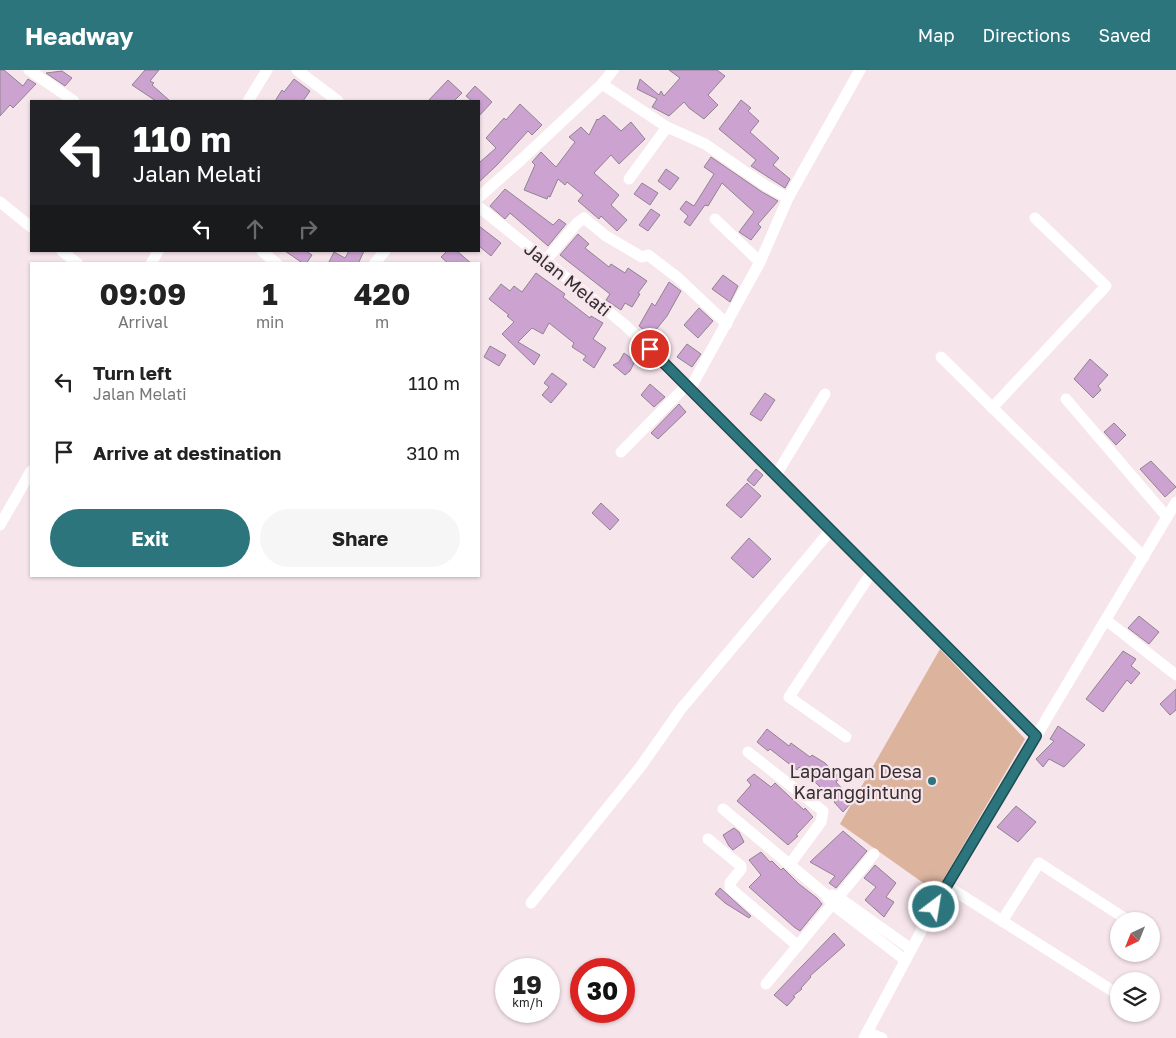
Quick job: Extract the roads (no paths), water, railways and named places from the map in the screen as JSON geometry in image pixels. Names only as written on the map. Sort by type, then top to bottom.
[{"type":"street","points":[[29,70],[73,100]]},
{"type":"street","points":[[249,100],[267,70]]},
{"type":"street","points":[[297,70],[337,100]]},
{"type":"street","points":[[480,196],[602,84],[613,70]]},
{"type":"street","points":[[622,452],[688,387],[727,324],[760,262],[788,198],[860,70]]},
{"type":"street","points":[[602,84],[667,127],[705,144],[766,186],[788,198]]},
{"type":"street","points":[[630,179],[667,127]]},
{"type":"street","points":[[0,202],[30,226]]},
{"type":"street","name":"Jalan Melati","points":[[480,208],[625,325],[1036,736]]},
{"type":"street","points":[[546,260],[584,218],[606,236],[636,254],[642,257],[648,255],[654,258],[727,324]]},
{"type":"street","points":[[992,408],[1106,286],[1035,218]]},
{"type":"street","points":[[714,219],[760,262]]},
{"type":"street","points":[[63,252],[76,262]]},
{"type":"street","points":[[263,252],[276,262]]},
{"type":"street","points":[[376,262],[384,252]]},
{"type":"street","points":[[941,357],[1144,557]]},
{"type":"street","points":[[776,475],[825,394]]},
{"type":"street","points":[[1066,399],[1167,517]]},
{"type":"street","points":[[0,525],[30,473]]},
{"type":"street","points":[[882,1038],[865,1035],[911,949],[1176,502]]},
{"type":"street","points":[[531,904],[642,766],[681,709],[830,530]]},
{"type":"street","points":[[846,738],[789,697],[872,572]]},
{"type":"street","points":[[1106,620],[1176,675]]},
{"type":"street","points":[[748,752],[823,811],[821,822],[790,864]]},
{"type":"street","points":[[722,809],[825,894],[911,949]]},
{"type":"street","points":[[708,839],[741,866],[730,883],[730,888],[798,946]]},
{"type":"street","points":[[766,984],[874,854]]},
{"type":"street","points":[[1002,921],[1039,863],[1115,912]]},
{"type":"street","points":[[947,886],[1110,989]]},
{"type":"street","points":[[835,901],[905,960]]},
{"type":"place","name":"Lapangan Desa Karanggintung","points":[[932,781]]}]
